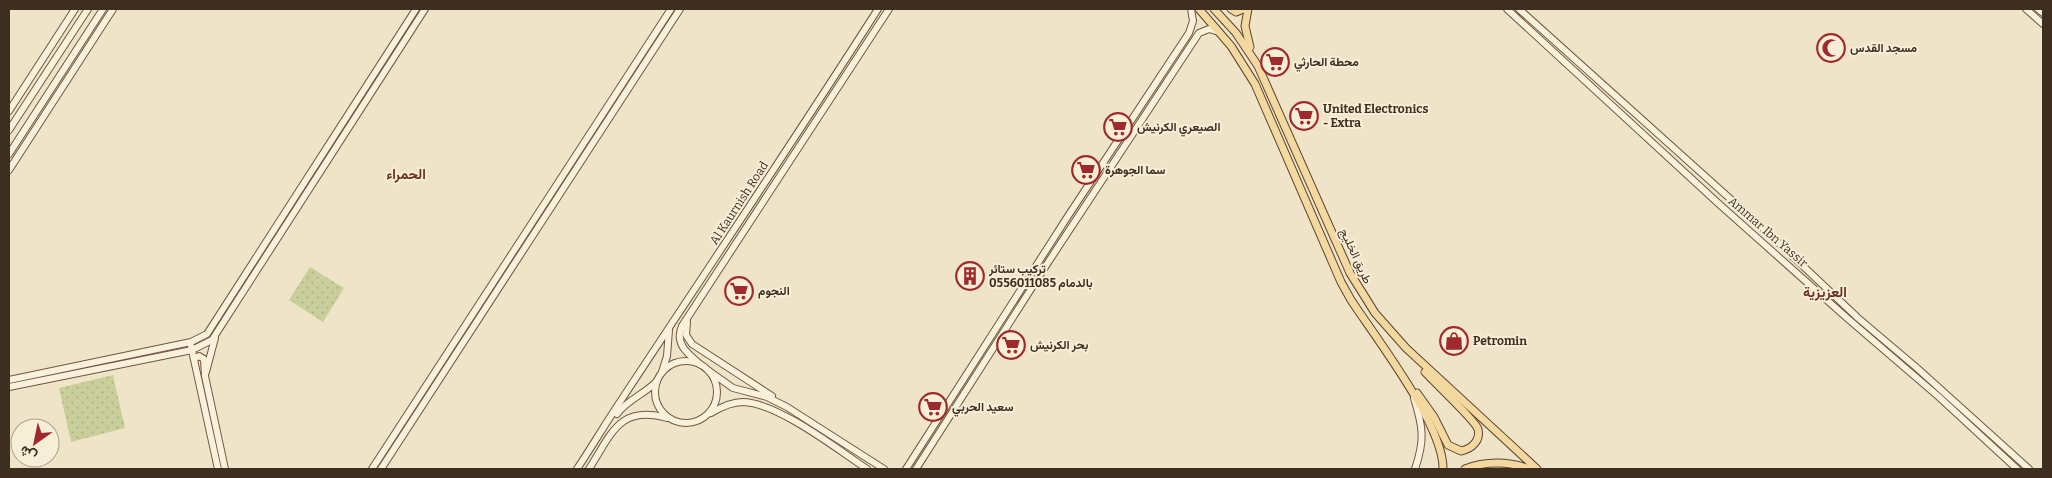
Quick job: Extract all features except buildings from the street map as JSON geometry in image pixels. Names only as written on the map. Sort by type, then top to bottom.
[{"type":"main road","name":"طريق الخليج","points":[[1199,9],[1222,33],[1240,58],[1255,84],[1341,282],[1412,392],[1437,439],[1443,456],[1443,469]]},
{"type":"main road","name":"طريق الخليج","points":[[1214,9],[1236,33],[1258,66],[1350,273],[1375,312],[1406,348],[1537,469]]},
{"type":"main road","points":[[1231,9],[1236,12],[1243,9]]},
{"type":"main road","points":[[1248,9],[1245,19],[1245,32],[1258,66]]},
{"type":"main road","points":[[1395,366],[1426,405],[1448,445],[1461,451],[1473,446],[1478,438],[1476,425],[1434,382],[1406,348]]},
{"type":"main road","points":[[1465,469],[1494,463],[1517,465],[1529,469]]},
{"type":"street","points":[[9,111],[75,9]]},
{"type":"street","points":[[9,130],[88,9]]},
{"type":"street","points":[[9,154],[103,9]]},
{"type":"street","points":[[9,380],[191,342],[207,334],[416,9]]},
{"type":"street","points":[[225,469],[205,376],[204,359],[214,338],[425,9]]},
{"type":"street","points":[[372,469],[671,9]]},
{"type":"street","points":[[381,469],[680,9]]},
{"type":"street","name":"Al Kaurnish Road","points":[[602,432],[671,324],[743,219],[878,9]]},
{"type":"street","name":"Al Kaurnish Road","points":[[701,365],[687,353],[680,342],[680,330],[889,9]]},
{"type":"street","points":[[1189,33],[1193,21],[1191,9]]},
{"type":"street","name":"Ammar Ibn Yassir","points":[[1507,9],[1719,204],[1846,318],[1940,397],[2017,469]]},
{"type":"street","name":"Ammar Ibn Yassir","points":[[1519,9],[1766,231],[1858,318],[1917,368],[2029,469]]},
{"type":"street","points":[[2026,9],[2043,24]]},
{"type":"street","points":[[2038,9],[2043,13]]},
{"type":"street","points":[[9,170],[112,10]]},
{"type":"street","points":[[54,62],[65,25]]},
{"type":"street","points":[[906,469],[1068,216],[1194,26],[1200,29],[1199,33]]},
{"type":"street","points":[[916,469],[1047,264],[1199,33],[1209,29],[1222,33]]},
{"type":"street","points":[[848,72],[844,69],[844,66],[861,36]]},
{"type":"street","points":[[597,136],[613,99]]},
{"type":"street","points":[[334,151],[348,114]]},
{"type":"street","points":[[9,126],[16,119]]},
{"type":"street","points":[[300,202],[320,156]]},
{"type":"street","points":[[478,319],[488,292]]},
{"type":"street","points":[[689,316],[685,332],[692,344],[884,469]]},
{"type":"street","points":[[671,324],[667,356],[655,389],[659,407],[672,419]]},
{"type":"street","points":[[9,387],[192,350],[214,338]]},
{"type":"street","points":[[205,376],[214,338]]},
{"type":"street","points":[[191,342],[218,469]]},
{"type":"street","points":[[194,359],[199,356],[204,359]]},
{"type":"street","points":[[578,469],[602,432],[625,404],[647,390],[674,364],[683,361],[701,365],[733,388],[767,397],[787,407]]},
{"type":"street","points":[[705,416],[712,409],[716,400],[717,390],[715,380],[709,371]]},
{"type":"street","points":[[1412,392],[1423,429],[1422,443],[1415,469]]},
{"type":"street","points":[[589,469],[617,427],[628,417],[648,413],[689,423],[725,406],[737,403],[750,403],[766,407],[784,415],[867,469]]},
{"type":"street","points":[[386,461],[402,424]]},
{"type":"green space","points":[[310,267],[344,288],[323,322],[289,300]]},
{"type":"green space","points":[[113,375],[125,428],[71,442],[59,388]]},
{"type":"place","name":"مسجد القدس","points":[[1831,48]]},
{"type":"place","name":"محطة الحارثي","points":[[1275,62]]},
{"type":"place","name":"United Electronics - Extra","points":[[1304,116]]},
{"type":"place","name":"الصيعري الكرنيش","points":[[1118,127]]},
{"type":"place","name":"سما الجوهرة","points":[[1086,170]]},
{"type":"place","name":"تركيب ستائر بالدمام 0556011085","points":[[970,276]]},
{"type":"place","name":"النجوم","points":[[739,291]]},
{"type":"place","name":"Petromin","points":[[1454,341]]},
{"type":"place","name":"بحر الكرنيش","points":[[1011,345]]},
{"type":"place","name":"سعيد الحربي","points":[[933,407]]},
{"type":"district","name":"الحمراء","points":[[406,174]]},
{"type":"district","name":"العزيزية","points":[[1825,292]]}]
